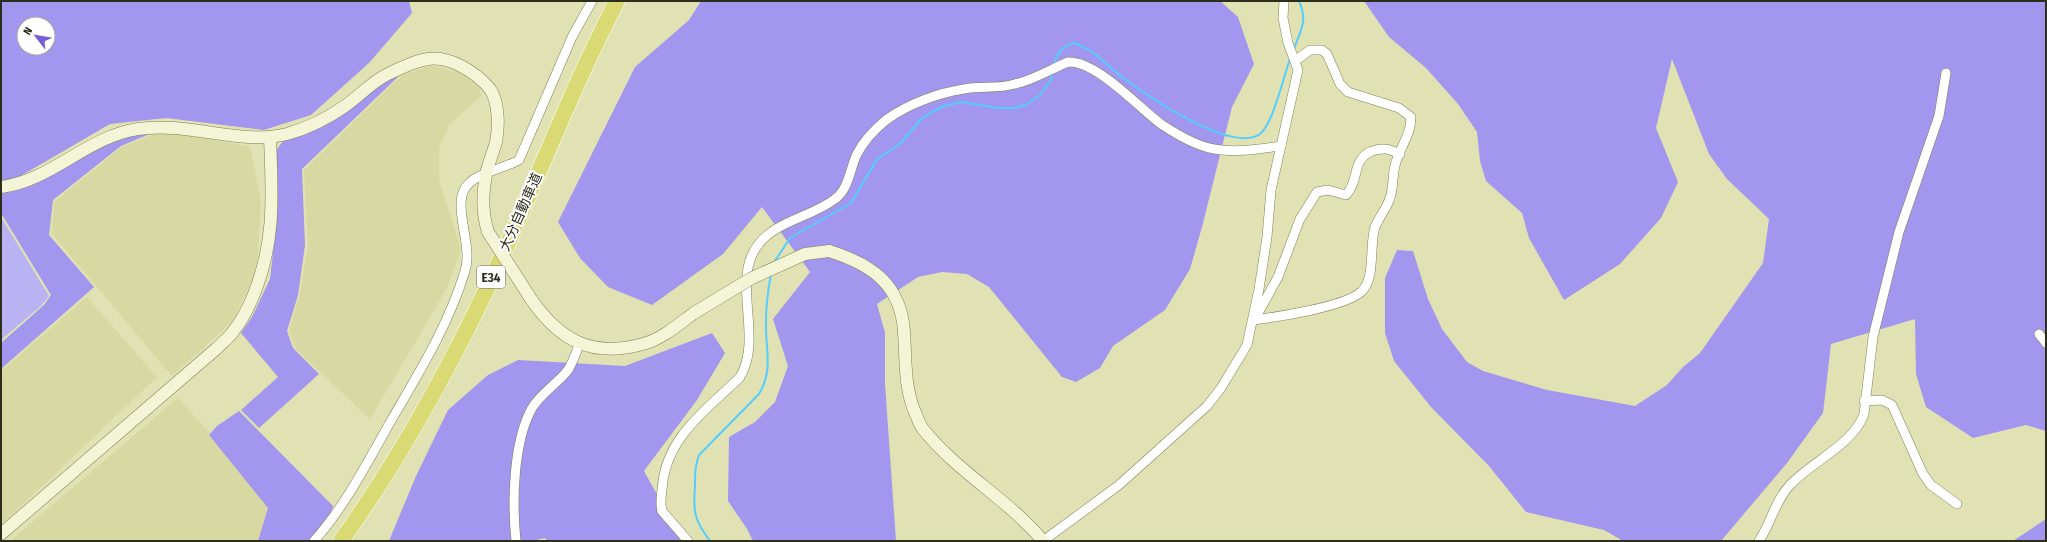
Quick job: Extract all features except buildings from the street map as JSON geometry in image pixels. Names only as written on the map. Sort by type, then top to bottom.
[{"type":"highway","name":"大分自動車道","points":[[341,541],[367,504],[409,436],[472,318],[507,244],[571,94],[617,1]]},
{"type":"highway","name":"大分自動車道","points":[[354,541],[376,510],[417,442],[481,324],[515,252],[581,98],[630,1]]},
{"type":"street","points":[[314,541],[334,516],[360,476],[434,346],[447,318],[467,264],[467,245],[462,212],[463,191],[472,181],[486,173],[519,160],[523,154],[572,37],[592,1]]},
{"type":"street","points":[[1,187],[28,181],[117,132],[140,128],[174,127],[243,136],[270,137],[302,130],[323,120],[345,106],[385,76],[400,69],[427,59],[444,60],[459,65],[476,75],[491,91],[497,106],[496,140],[486,173],[483,196],[483,216],[488,232],[542,316],[561,333],[579,345],[603,350],[643,344],[661,336],[694,312],[752,278],[805,254],[829,251],[854,259],[875,272],[885,282],[898,303],[904,331],[905,367],[908,395],[923,428],[958,464],[1017,514],[1043,541],[1119,485],[1207,406],[1221,388],[1246,345],[1253,320],[1267,237],[1271,190],[1298,70],[1288,43],[1283,18],[1284,1]]},
{"type":"street","points":[[1253,320],[1328,306],[1362,292],[1369,278],[1376,227],[1390,199],[1392,174],[1412,124],[1411,116],[1399,108],[1348,92],[1340,84],[1327,54],[1322,50],[1310,50],[1295,61]]},
{"type":"street","points":[[688,541],[662,511],[660,506],[662,478],[667,459],[687,428],[740,377],[746,367],[749,354],[748,272],[753,253],[768,234],[795,218],[822,208],[837,198],[844,189],[856,155],[868,135],[887,119],[925,99],[964,89],[1017,84],[1068,62],[1074,62],[1108,80],[1161,124],[1190,140],[1212,149],[1230,151],[1256,150],[1281,146]]},
{"type":"street","points":[[1759,541],[1780,499],[1790,485],[1854,432],[1861,422],[1864,414],[1864,401],[1874,337],[1899,232],[1939,116],[1946,73]]},
{"type":"street","points":[[1,534],[216,349],[236,329],[249,306],[258,284],[270,242],[272,221],[270,137]]},
{"type":"street","points":[[1253,320],[1278,278],[1300,219],[1317,192],[1328,190],[1346,195],[1351,189],[1356,169],[1362,157],[1381,148],[1388,148],[1400,154]]},
{"type":"street","points":[[2039,334],[2046,343]]},
{"type":"street","points":[[516,541],[513,512],[520,443],[524,428],[532,408],[567,370],[579,345]]},
{"type":"street","points":[[1864,401],[1882,400],[1892,405],[1923,474],[1931,485],[1957,504]]},
{"type":"shaded area","points":[[1,1],[409,1],[412,13],[369,63],[311,115],[264,130],[166,118],[110,124],[12,181],[1,182]]},
{"type":"shaded area","points":[[701,1],[1220,1],[1238,17],[1254,64],[1232,107],[1190,269],[1165,310],[1113,346],[1100,368],[1076,382],[1062,377],[989,287],[967,274],[942,272],[918,277],[877,304],[885,333],[885,384],[896,541],[753,541],[747,529],[728,501],[729,437],[755,422],[775,402],[788,366],[773,319],[810,272],[762,207],[723,254],[652,305],[608,287],[580,258],[558,222],[635,67],[689,20]]},
{"type":"shaded area","points":[[1364,1],[2046,1],[2046,431],[2026,425],[1973,438],[1926,407],[1916,374],[1915,319],[1831,344],[1823,413],[1787,463],[1721,541],[1623,541],[1604,530],[1526,512],[1489,466],[1431,407],[1394,361],[1385,333],[1385,278],[1397,250],[1413,251],[1428,299],[1442,329],[1467,362],[1483,371],[1547,390],[1635,406],[1667,385],[1683,367],[1700,353],[1763,263],[1769,219],[1727,179],[1709,154],[1672,59],[1656,128],[1678,182],[1661,218],[1620,264],[1564,300],[1529,238],[1522,213],[1486,181],[1480,161],[1477,132],[1458,104],[1426,68],[1389,37]]},
{"type":"shaded area","points":[[431,66],[457,72],[478,82],[481,96],[449,125],[439,148],[439,179],[461,250],[446,290],[370,419],[296,349],[289,331],[300,293],[308,245],[304,170],[402,75]]},
{"type":"shaded area","points":[[398,73],[401,74],[302,169],[305,245],[298,295],[287,331],[293,348],[319,374],[259,428],[241,410],[278,377],[241,333],[252,317],[270,279],[276,227],[277,149],[284,140],[349,108]]},
{"type":"shaded area","points":[[159,130],[121,146],[53,200],[49,235],[94,287],[1,369],[1,343],[44,305],[51,295],[1,213],[1,189],[98,144]]},
{"type":"shaded area","points":[[159,132],[199,137],[250,147],[261,202],[257,270],[232,322],[172,376],[52,234],[54,202],[122,147]]},
{"type":"shaded area","points":[[1,217],[49,296],[41,306],[1,340]]},
{"type":"shaded area","points":[[87,297],[157,377],[1,525],[1,371]]},
{"type":"shaded area","points":[[712,333],[725,353],[697,400],[644,471],[683,541],[547,541],[545,538],[532,541],[389,541],[416,476],[448,410],[488,375],[518,360],[625,366]]},
{"type":"shaded area","points":[[178,398],[281,512],[273,541],[10,541]]},
{"type":"shaded area","points":[[239,411],[333,506],[331,513],[309,541],[258,541],[268,508],[209,435],[217,426]]},
{"type":"shaded area","points":[[2046,519],[2046,541],[2013,541]]},
{"type":"waterway","points":[[1294,49],[1303,20],[1302,8],[1299,1]]},
{"type":"waterway","points":[[1054,64],[1061,50],[1075,43],[1094,53],[1141,91],[1184,117],[1206,128],[1228,136],[1246,138],[1260,134],[1265,129],[1278,99],[1290,59]]},
{"type":"waterway","points":[[773,264],[790,238],[851,203],[877,159],[901,143],[921,119],[944,106],[962,102],[998,108],[1015,108],[1026,105],[1040,95],[1051,80],[1052,73]]},
{"type":"waterway","points":[[710,541],[701,527],[696,515],[694,502],[697,463],[699,455],[759,394],[764,385],[768,367],[766,315],[771,274]]}]
